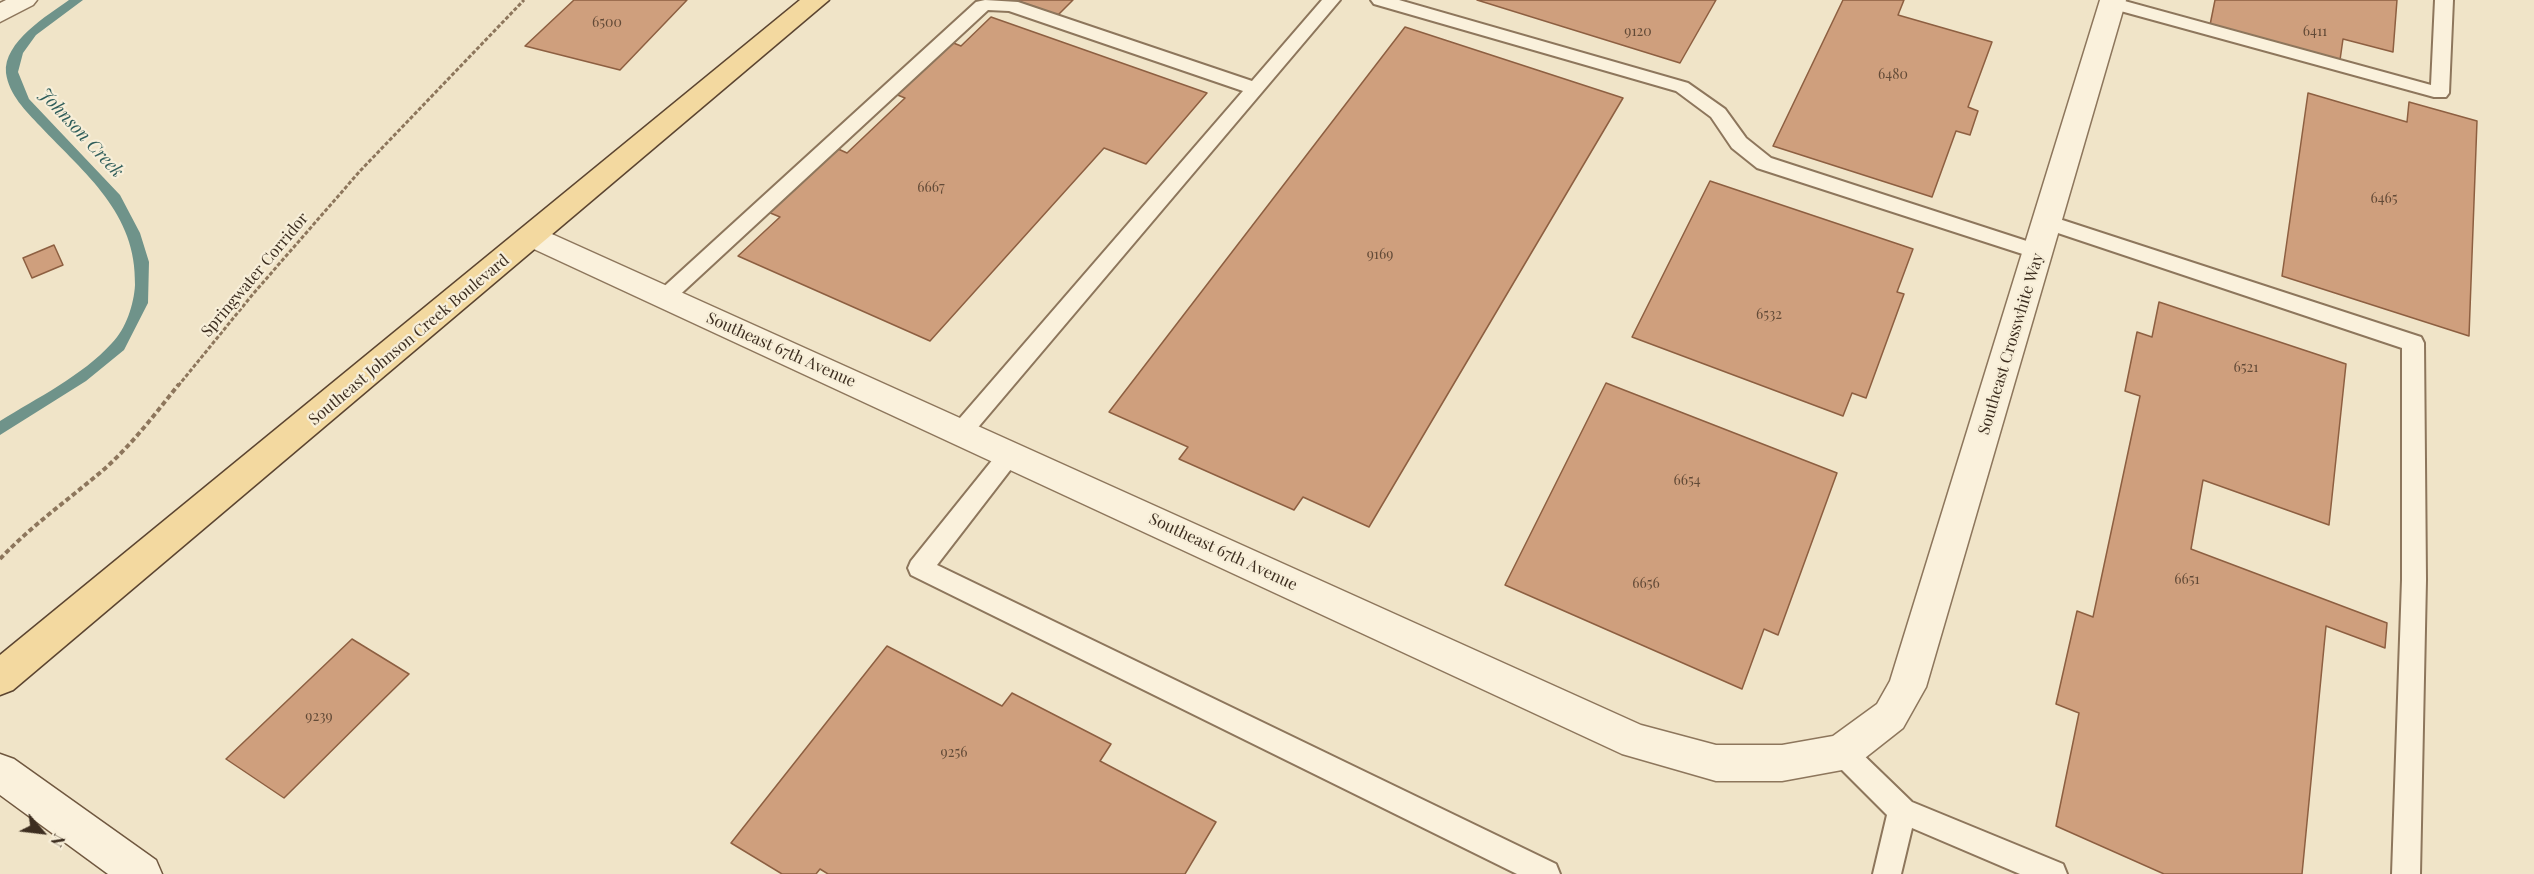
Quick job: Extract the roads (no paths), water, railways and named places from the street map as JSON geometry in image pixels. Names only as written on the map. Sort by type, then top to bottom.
[{"type":"main road","name":"Southeast Johnson Creek Boulevard","points":[[0,678],[534,237],[816,0]]},
{"type":"street","points":[[0,14],[24,0]]},
{"type":"street","name":"Southeast Crosswhite Way","points":[[1907,687],[2112,2]]},
{"type":"street","name":"Southeast 67th Avenue","points":[[534,237],[1636,741],[1716,763],[1782,763],[1842,752],[1890,716],[1907,687]]},
{"type":"street","points":[[0,772],[142,874]]},
{"type":"lane","points":[[961,432],[1331,0]]},
{"type":"lane","points":[[1380,0],[1682,87],[1718,113],[1739,143],[1764,163],[2038,252]]},
{"type":"lane","points":[[2112,2],[2440,93],[2444,0]]},
{"type":"lane","points":[[665,297],[982,6],[995,3],[1012,6],[1254,88]]},
{"type":"lane","points":[[2047,222],[2414,343],[2414,580],[2406,874]]},
{"type":"lane","points":[[1010,454],[920,568],[1546,874]]},
{"type":"lane","points":[[1842,752],[1902,811],[2053,874]]},
{"type":"lane","points":[[1887,874],[1902,811]]},
{"type":"waterway","name":"Johnson Creek","points":[[0,429],[81,377],[119,346],[141,303],[142,262],[133,233],[113,195],[23,101],[12,72],[17,53],[32,32],[77,0]]}]
